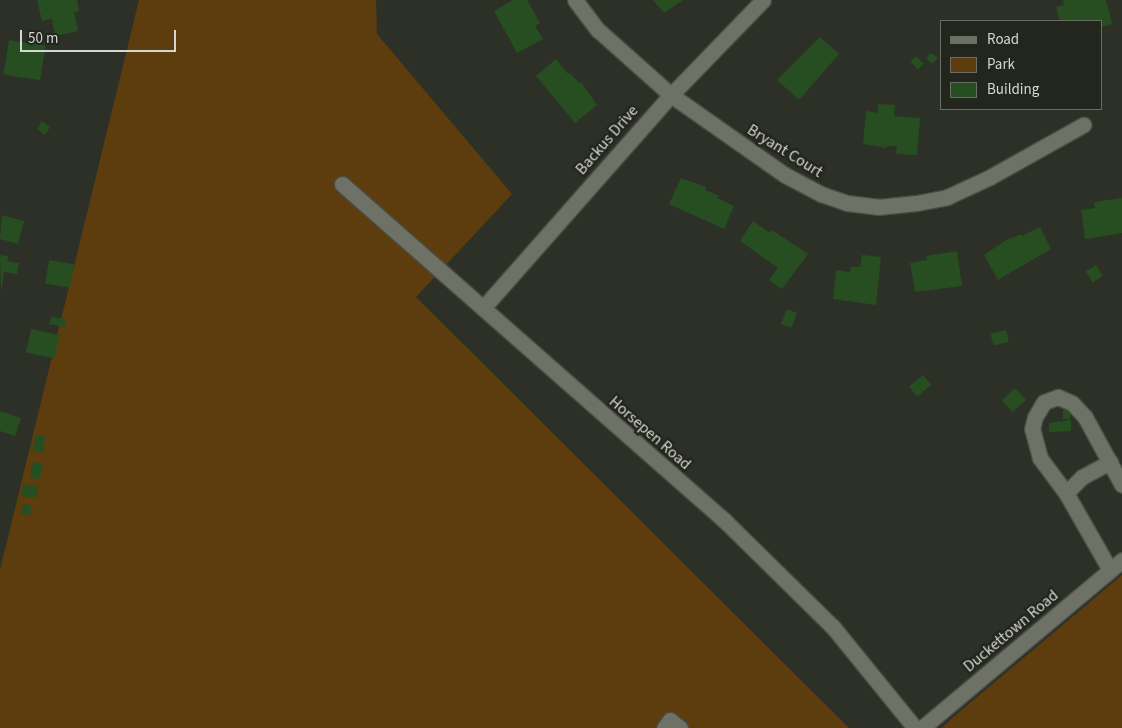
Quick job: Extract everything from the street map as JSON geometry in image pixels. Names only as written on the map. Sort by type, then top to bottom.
[{"type":"street","name":"Bryant Court","points":[[575,0],[598,30],[671,95],[784,175],[821,194],[847,203],[878,207],[917,204],[947,198],[990,177],[1083,125]]},
{"type":"street","name":"Backus Drive","points":[[483,308],[671,95],[763,0]]},
{"type":"street","name":"Horsepen Road","points":[[342,184],[725,521],[834,627],[915,728]]},
{"type":"street","points":[[1116,565],[1040,458],[1032,429],[1035,417],[1044,402],[1058,397],[1072,403],[1085,417],[1122,485]]},
{"type":"street","points":[[1066,493],[1082,477],[1110,462]]},
{"type":"street","name":"Duckettown Road","points":[[922,728],[1116,565]]},
{"type":"street","points":[[664,728],[670,720],[680,728]]},
{"type":"green space","points":[[139,0],[376,0],[377,34],[512,194],[416,297],[849,728],[0,728],[0,570]]},
{"type":"green space","points":[[1122,575],[1122,728],[942,728],[951,719]]},
{"type":"building","points":[[37,0],[77,0],[79,11],[74,12],[78,31],[55,36],[52,19],[42,21]]},
{"type":"building","points":[[513,0],[527,0],[540,23],[535,26],[543,39],[517,53],[494,11]]},
{"type":"building","points":[[653,0],[683,0],[664,13]]},
{"type":"building","points":[[1063,0],[1106,0],[1112,24],[1102,27],[1102,20],[1060,20],[1056,7],[1064,5]]},
{"type":"building","points":[[820,37],[839,54],[799,100],[777,80]]},
{"type":"building","points":[[9,40],[46,46],[40,80],[4,75]]},
{"type":"building","points":[[931,53],[938,58],[932,64],[926,58]]},
{"type":"building","points":[[916,56],[924,64],[918,69],[910,62]]},
{"type":"building","points":[[556,59],[568,74],[570,73],[579,83],[581,82],[597,105],[575,123],[536,76]]},
{"type":"building","points":[[878,104],[895,105],[894,116],[920,118],[917,155],[896,154],[897,146],[886,146],[886,148],[863,144],[866,111],[878,113]]},
{"type":"building","points":[[42,121],[50,127],[45,135],[37,129]]},
{"type":"building","points":[[681,178],[706,187],[705,190],[719,196],[717,198],[734,206],[724,229],[669,204]]},
{"type":"building","points":[[1122,198],[1122,233],[1085,239],[1081,210],[1095,208],[1094,202]]},
{"type":"building","points":[[2,215],[24,221],[18,244],[0,239]]},
{"type":"building","points":[[753,221],[770,233],[772,230],[808,254],[782,289],[769,280],[778,268],[740,241]]},
{"type":"building","points":[[1040,227],[1051,249],[998,280],[984,255],[1006,240],[1021,234],[1022,236]]},
{"type":"building","points":[[957,251],[962,286],[915,292],[910,263],[927,260],[926,256]]},
{"type":"building","points":[[0,255],[8,256],[7,261],[19,263],[17,274],[4,272],[1,293]]},
{"type":"building","points":[[862,255],[881,257],[876,305],[833,299],[836,270],[850,272],[851,267],[860,267]]},
{"type":"building","points":[[49,260],[74,264],[70,288],[45,284]]},
{"type":"building","points":[[1096,265],[1103,276],[1093,282],[1086,271]]},
{"type":"building","points":[[787,309],[797,313],[791,328],[781,324]]},
{"type":"building","points":[[51,317],[66,319],[65,327],[49,324]]},
{"type":"building","points":[[31,329],[59,335],[54,359],[26,352]]},
{"type":"building","points":[[1006,330],[1009,342],[993,346],[990,334]]},
{"type":"building","points":[[923,375],[931,385],[917,396],[909,386]]},
{"type":"building","points":[[1015,388],[1026,400],[1013,412],[1002,400]]},
{"type":"building","points":[[1063,410],[1070,410],[1070,419],[1063,419]]},
{"type":"building","points":[[0,411],[21,418],[15,436],[0,431]]},
{"type":"building","points":[[1071,420],[1071,431],[1049,432],[1049,423]]},
{"type":"building","points":[[35,435],[45,436],[43,452],[33,451]]},
{"type":"building","points":[[33,462],[43,464],[40,480],[30,478]]},
{"type":"building","points":[[23,484],[38,486],[36,498],[21,496]]},
{"type":"building","points":[[23,504],[32,506],[30,516],[21,514]]}]
